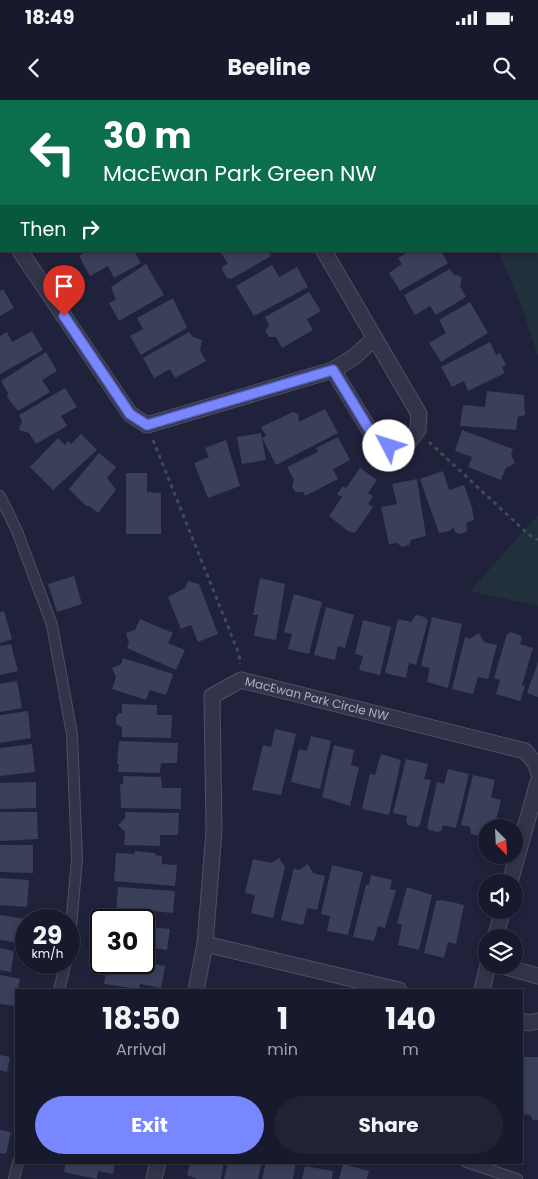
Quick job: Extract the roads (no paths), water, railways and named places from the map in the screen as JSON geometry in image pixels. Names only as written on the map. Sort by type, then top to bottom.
[{"type":"street","points":[[21,252],[130,414],[147,425],[333,370],[354,357],[375,338]]},
{"type":"street","points":[[325,252],[419,414],[418,430],[407,444],[389,446],[375,439],[333,370]]},
{"type":"street","name":"MacEwan Park Circle NW","points":[[196,989],[205,944],[214,831],[212,696],[241,680],[525,751],[536,764],[538,772]]},
{"type":"street","points":[[512,874],[538,782]]},
{"type":"street","points":[[205,944],[395,989]]},
{"type":"street","points":[[523,972],[538,976]]},
{"type":"street","points":[[482,989],[486,974]]},
{"type":"street","points":[[523,1022],[529,1023],[538,1020]]},
{"type":"street","points":[[154,1179],[158,1164]]},
{"type":"lane","points":[[0,496],[17,531],[52,625],[72,734],[77,859],[73,909]]},
{"type":"lane","points":[[59,989],[63,974]]},
{"type":"lane","points":[[14,1179],[18,1164]]},
{"type":"lane","points":[[472,1164],[518,1179]]}]
